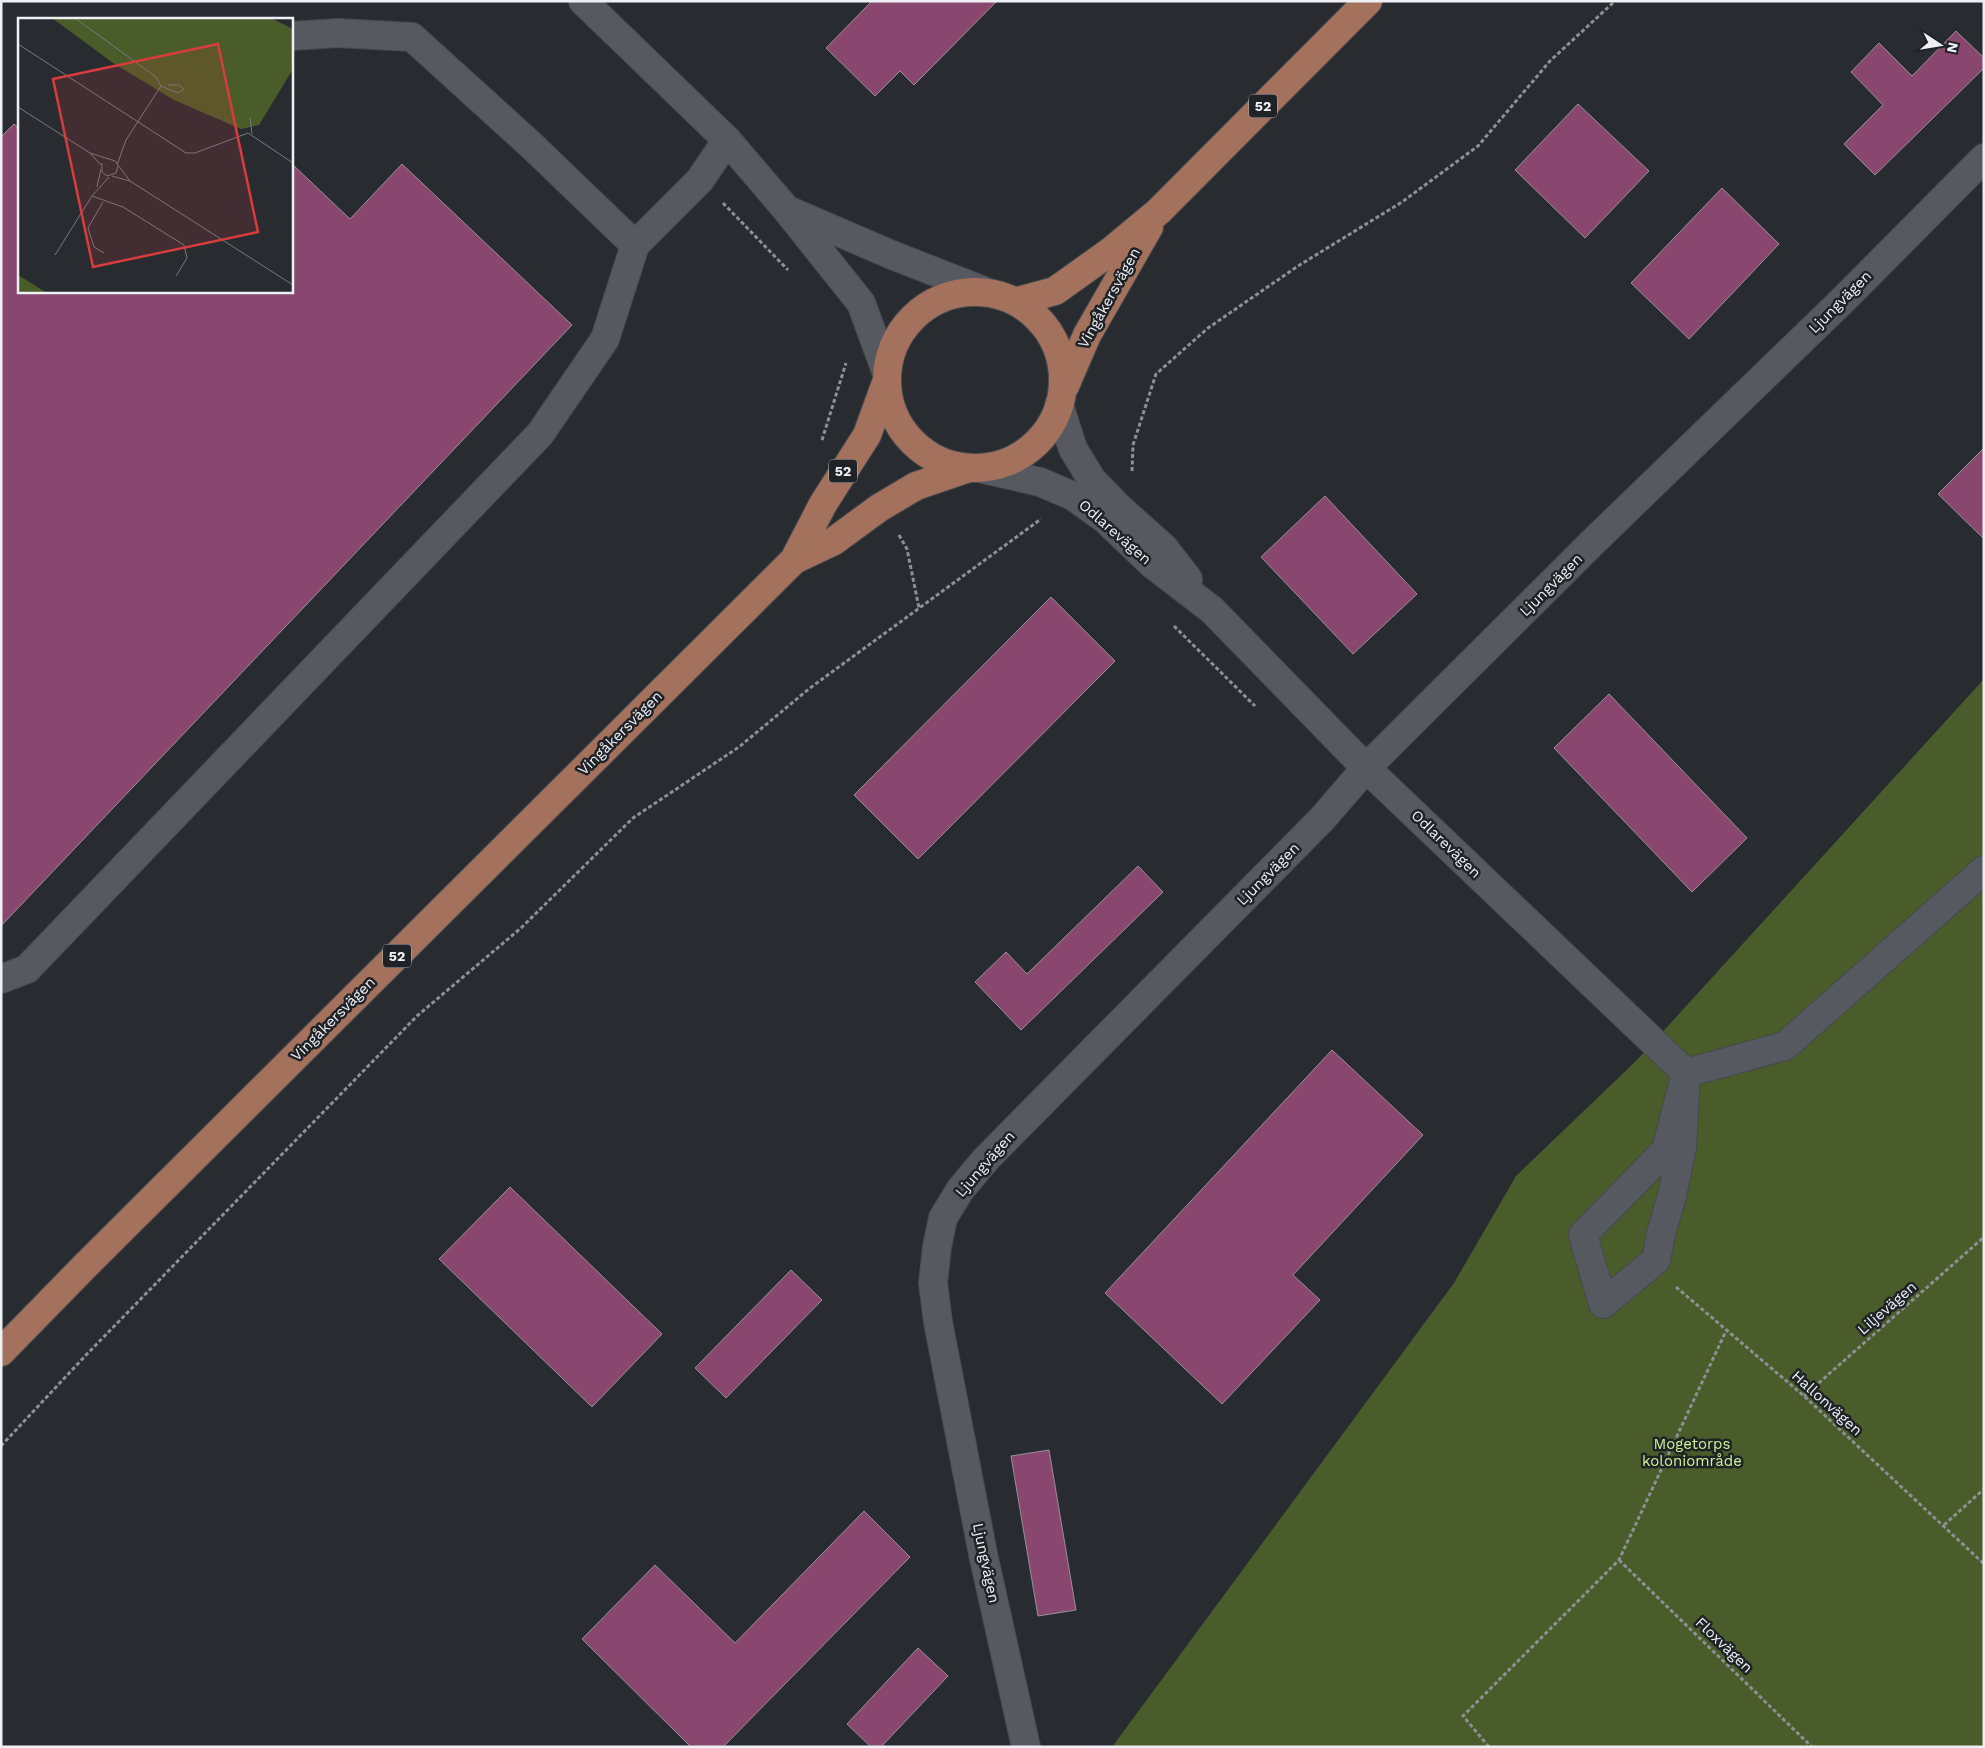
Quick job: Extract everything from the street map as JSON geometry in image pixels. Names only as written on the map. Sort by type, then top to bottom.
[{"type":"main road","name":"Vingåkersvägen","points":[[1018,301],[1055,291],[1111,250],[1159,211],[1368,1]]},
{"type":"main road","name":"Vingåkersvägen","points":[[1061,397],[1087,335],[1159,211]]},
{"type":"main road","name":"52","points":[[984,291],[1018,301],[1045,324],[1061,354],[1061,397],[1054,423],[1031,449],[1001,466],[972,468],[932,459],[905,436],[889,406],[887,376],[896,337],[918,310],[949,294],[984,291]]},
{"type":"main road","name":"Vingåkersvägen","points":[[1,1352],[114,1237],[794,560],[823,504],[867,435],[887,376]]},
{"type":"main road","name":"Vingåkersvägen","points":[[794,560],[834,541],[879,508],[916,486],[972,468]]},
{"type":"street","points":[[583,1],[727,140],[786,209],[861,303],[887,376]]},
{"type":"street","points":[[292,36],[338,33],[412,37],[531,145],[635,245]]},
{"type":"street","points":[[1,979],[27,969],[540,434],[605,340],[635,245],[700,180],[727,140]]},
{"type":"street","name":"Ljungvägen","points":[[1026,1747],[983,1554],[938,1322],[933,1283],[937,1247],[943,1218],[960,1190],[986,1159],[1322,819],[1366,768],[1594,541],[1844,299],[1984,158]]},
{"type":"street","points":[[786,209],[892,255],[984,291]]},
{"type":"street","name":"Odlarevägen","points":[[1061,397],[1073,449],[1092,480],[1117,506],[1164,548],[1212,610],[1366,768],[1686,1073]]},
{"type":"street","name":"Odlarevägen","points":[[972,468],[1040,482],[1073,496],[1105,519],[1151,563],[1212,610]]},
{"type":"street","points":[[1686,1073],[1785,1046],[1984,870]]},
{"type":"street","points":[[1686,1073],[1682,1147],[1656,1260],[1603,1304],[1583,1235],[1666,1150],[1686,1073]]},
{"type":"path","points":[[1117,506],[1130,491],[1134,445],[1156,374],[1208,328],[1298,266],[1402,202],[1478,146],[1550,61],[1616,1]]},
{"type":"path","points":[[700,180],[794,275]]},
{"type":"path","points":[[820,446],[841,381],[846,354]]},
{"type":"path","points":[[1,1446],[87,1354],[417,1016],[521,928],[633,818],[739,747],[810,688],[1045,516]]},
{"type":"path","points":[[897,532],[907,549],[919,608]]},
{"type":"path","points":[[1167,619],[1257,708]]},
{"type":"path","name":"Liljevägen","points":[[1804,1396],[1984,1237]]},
{"type":"path","name":"Hallonvägen","points":[[1656,1260],[1680,1291],[1804,1396],[1984,1564]]},
{"type":"path","points":[[1490,1747],[1463,1716],[1619,1560],[1726,1330]]},
{"type":"path","points":[[1944,1525],[1984,1489]]},
{"type":"path","name":"Floxvägen","points":[[1619,1560],[1812,1747]]},
{"type":"green space","name":"Mogetorps koloniområde","points":[[1984,679],[1984,1747],[1112,1747],[1454,1283],[1516,1176],[1637,1060]]},
{"type":"building","points":[[872,1],[997,1],[914,85],[900,71],[875,96],[826,48]]},
{"type":"building","points":[[1956,31],[1984,58],[1984,68],[1875,175],[1844,144],[1883,105],[1851,72],[1879,43],[1912,76]]},
{"type":"building","points":[[1578,104],[1649,171],[1585,238],[1515,170]]},
{"type":"building","points":[[14,124],[18,127],[18,292],[292,292],[292,164],[350,219],[402,164],[572,325],[1,926],[1,137]]},
{"type":"building","points":[[1722,188],[1779,244],[1689,339],[1631,283]]},
{"type":"building","points":[[1984,448],[1984,539],[1938,494]]},
{"type":"building","points":[[1325,496],[1417,594],[1353,654],[1261,557]]},
{"type":"building","points":[[1051,597],[1115,661],[918,859],[854,795]]},
{"type":"building","points":[[1609,694],[1747,838],[1692,892],[1554,748]]},
{"type":"building","points":[[1138,866],[1163,892],[1021,1030],[975,982],[1006,952],[1027,974]]},
{"type":"building","points":[[1332,1050],[1423,1135],[1293,1275],[1320,1300],[1222,1404],[1105,1293]]},
{"type":"building","points":[[510,1187],[662,1334],[592,1407],[439,1259]]},
{"type":"building","points":[[791,1270],[822,1300],[726,1398],[695,1368]]},
{"type":"building","points":[[1049,1450],[1076,1610],[1038,1616],[1011,1456]]},
{"type":"building","points":[[864,1511],[910,1557],[723,1747],[691,1747],[582,1639],[655,1565],[735,1643]]},
{"type":"building","points":[[918,1648],[948,1676],[881,1747],[871,1747],[847,1724]]}]
